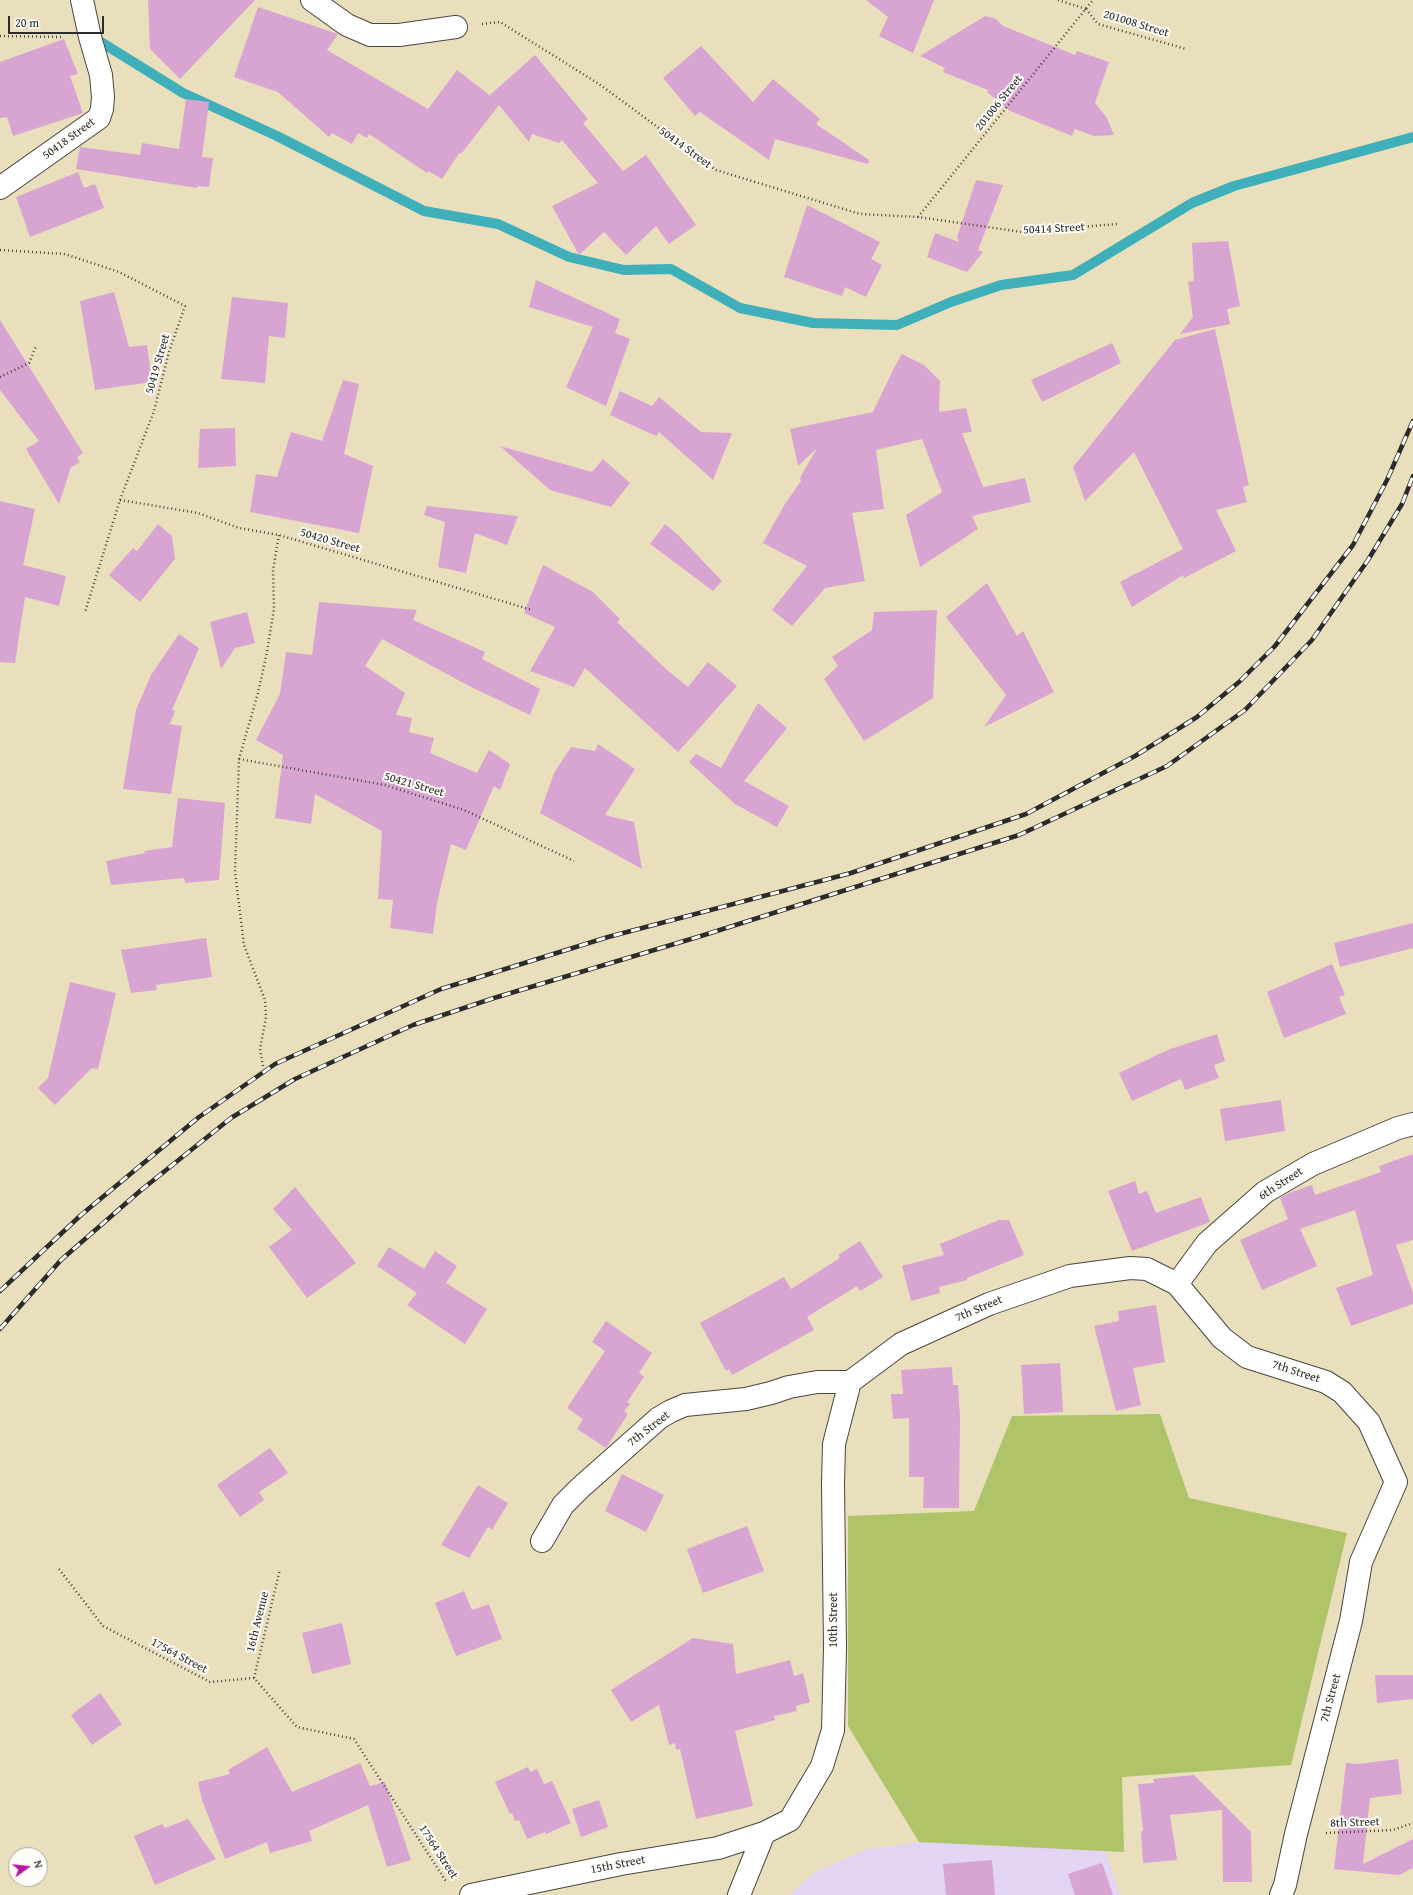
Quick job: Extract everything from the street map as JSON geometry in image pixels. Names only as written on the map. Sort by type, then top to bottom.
[{"type":"street","name":"50418 Street","points":[[0,188],[99,118],[102,109],[103,97],[101,75],[90,37],[82,0]]},
{"type":"street","points":[[312,0],[347,25],[370,35],[400,35],[456,27]]},
{"type":"street","name":"6th Street","points":[[1177,1284],[1207,1243],[1265,1192],[1313,1164],[1398,1128],[1413,1124]]},
{"type":"street","name":"7th Street","points":[[542,1541],[563,1506],[580,1488],[659,1418],[671,1411],[685,1405],[746,1399],[771,1393],[789,1386],[810,1383],[850,1382],[901,1344],[989,1304],[1070,1276],[1130,1268],[1147,1269],[1177,1284],[1222,1338],[1247,1357],[1326,1382],[1342,1392],[1368,1422],[1404,1480],[1361,1562],[1351,1621],[1296,1834],[1285,1885],[1281,1895]]},
{"type":"street","name":"10th Street","points":[[764,1833],[790,1820],[822,1766],[833,1730],[834,1444],[850,1382]]},
{"type":"street","points":[[739,1895],[764,1833]]},
{"type":"street","name":"15th Street","points":[[471,1895],[621,1864],[718,1848],[764,1833]]},
{"type":"path","points":[[1058,0],[1086,9]]},
{"type":"path","name":"201006 Street","points":[[918,217],[1093,0]]},
{"type":"path","name":"201008 Street","points":[[1086,9],[1098,24],[1186,49]]},
{"type":"path","name":"50414 Street","points":[[456,27],[500,22],[599,84],[716,170],[860,214],[918,217],[1022,232],[1117,224]]},
{"type":"path","points":[[0,36],[90,37]]},
{"type":"path","name":"50419 Street","points":[[0,250],[65,254],[119,272],[185,306],[169,352],[154,411],[120,500],[85,612]]},
{"type":"path","points":[[0,377],[30,362],[36,346]]},
{"type":"path","name":"50420 Street","points":[[120,500],[198,513],[239,528],[279,536],[532,610]]},
{"type":"path","points":[[263,1066],[260,1049],[266,1017],[265,1000],[244,945],[235,872],[239,758],[258,693],[267,652],[274,609],[273,570],[279,536]]},
{"type":"path","name":"50421 Street","points":[[239,758],[385,785],[464,810],[574,861]]},
{"type":"path","name":"17564 Street","points":[[59,1569],[103,1626],[210,1682],[254,1678],[297,1727],[354,1739],[450,1888]]},
{"type":"path","name":"16th Avenue","points":[[254,1678],[280,1569]]},
{"type":"path","name":"8th Street","points":[[1296,1834],[1393,1830],[1413,1823]]},
{"type":"shaded area","points":[[919,1842],[1105,1850],[1120,1895],[790,1895],[815,1872],[866,1850]]},
{"type":"green space","points":[[1160,1414],[1189,1498],[1347,1533],[1291,1765],[1122,1777],[1124,1852],[919,1842],[848,1726],[848,1516],[974,1511],[1012,1416]]},
{"type":"building","points":[[148,0],[255,0],[180,79],[150,49]]},
{"type":"building","points":[[866,0],[934,0],[913,53],[879,36],[888,17]]},
{"type":"building","points":[[258,7],[338,34],[327,50],[428,109],[457,70],[492,97],[490,95],[535,55],[588,119],[583,123],[623,171],[646,155],[696,225],[669,244],[656,226],[626,255],[604,232],[579,255],[552,206],[598,183],[562,140],[559,143],[532,134],[529,142],[499,105],[461,154],[460,152],[442,179],[428,171],[427,173],[369,134],[367,138],[358,133],[352,144],[332,133],[329,137],[278,92],[234,77]]},
{"type":"building","points":[[985,16],[996,19],[1003,26],[1075,55],[1077,51],[1109,62],[1095,103],[1107,118],[1114,135],[1094,136],[1075,129],[1072,136],[1010,111],[987,92],[988,90],[943,72],[945,68],[920,56]]},
{"type":"building","points":[[64,39],[78,74],[70,76],[83,113],[13,136],[7,117],[0,118],[0,62]]},
{"type":"building","points":[[701,46],[753,102],[773,79],[820,119],[816,124],[869,160],[868,164],[775,139],[769,160],[700,112],[695,116],[663,78]]},
{"type":"building","points":[[186,99],[209,102],[202,157],[213,158],[209,187],[197,186],[197,188],[76,169],[80,147],[140,155],[142,143],[179,149]]},
{"type":"building","points":[[78,172],[84,188],[95,184],[104,208],[30,237],[16,197]]},
{"type":"building","points":[[976,180],[1003,185],[978,250],[983,252],[967,272],[927,257],[935,233],[959,242],[957,237]]},
{"type":"building","points":[[807,205],[880,242],[871,259],[882,265],[866,297],[845,287],[842,296],[784,277]]},
{"type":"building","points":[[1228,241],[1240,306],[1227,309],[1230,324],[1180,334],[1193,317],[1188,282],[1194,281],[1192,243]]},
{"type":"building","points":[[536,280],[620,319],[615,333],[630,339],[606,406],[566,387],[593,327],[529,307]]},
{"type":"building","points":[[114,292],[129,347],[147,345],[152,382],[95,390],[80,301]]},
{"type":"building","points":[[232,297],[288,303],[285,338],[269,336],[265,383],[221,379]]},
{"type":"building","points":[[0,320],[83,453],[77,457],[80,462],[71,467],[59,504],[26,449],[39,441],[0,390]]},
{"type":"building","points":[[1215,329],[1249,485],[1243,487],[1247,502],[1216,510],[1236,551],[1184,578],[1183,575],[1132,607],[1120,582],[1183,549],[1134,452],[1085,501],[1073,467],[1175,340]]},
{"type":"building","points":[[1112,343],[1121,363],[1042,402],[1031,380]]},
{"type":"building","points":[[902,354],[924,365],[940,381],[939,412],[966,408],[972,432],[962,433],[983,487],[1025,478],[1031,502],[972,516],[978,529],[920,567],[906,515],[942,492],[922,439],[876,450],[884,509],[852,513],[865,581],[825,588],[792,626],[772,610],[807,566],[763,543],[785,504],[801,481],[800,478],[817,448],[798,466],[790,429],[873,412]]},
{"type":"building","points":[[343,380],[359,384],[344,454],[373,466],[359,533],[250,512],[256,474],[277,477],[291,432],[322,441]]},
{"type":"building","points":[[620,391],[652,406],[659,397],[701,432],[732,433],[713,480],[659,432],[656,436],[610,415]]},
{"type":"building","points":[[235,428],[236,466],[198,468],[200,429]]},
{"type":"building","points":[[500,446],[592,472],[603,459],[630,483],[611,507],[550,490]]},
{"type":"building","points":[[0,501],[35,509],[23,565],[66,576],[59,606],[25,597],[15,663],[0,662]]},
{"type":"building","points":[[427,506],[518,516],[507,545],[475,533],[466,573],[438,567],[445,522],[424,515]]},
{"type":"building","points":[[158,524],[172,536],[175,559],[140,602],[109,575],[133,548],[137,551]]},
{"type":"building","points":[[665,524],[678,535],[722,581],[713,591],[650,544]]},
{"type":"building","points":[[543,565],[593,592],[620,619],[617,622],[668,671],[688,687],[708,662],[737,686],[678,752],[585,668],[574,687],[530,671],[555,627],[524,613]]},
{"type":"building","points":[[987,583],[1017,636],[1023,631],[1054,692],[984,727],[1006,695],[946,617]]},
{"type":"building","points":[[319,602],[417,610],[413,620],[485,652],[482,659],[540,689],[530,715],[469,686],[382,639],[365,666],[405,693],[396,715],[412,718],[409,732],[434,738],[430,753],[477,773],[489,750],[510,764],[500,790],[494,786],[466,850],[451,844],[437,903],[433,934],[390,928],[393,900],[378,899],[382,831],[315,794],[311,824],[275,818],[283,755],[256,740],[280,694],[286,652],[312,655]]},
{"type":"building","points":[[937,610],[933,698],[864,741],[824,679],[838,666],[832,657],[872,630],[874,612]]},
{"type":"building","points":[[247,612],[255,643],[235,648],[221,669],[210,622]]},
{"type":"building","points":[[179,634],[199,648],[172,710],[175,711],[170,724],[182,726],[171,794],[123,789],[136,710],[151,675]]},
{"type":"building","points":[[758,703],[787,728],[744,781],[789,806],[777,827],[735,804],[689,762],[696,754],[721,768]]},
{"type":"building","points":[[598,744],[635,769],[605,815],[634,822],[642,869],[540,813],[554,773],[571,747],[595,751]]},
{"type":"building","points":[[178,798],[225,803],[219,880],[185,883],[184,878],[111,885],[106,861],[145,853],[144,851],[172,847]]},
{"type":"building","points":[[1413,923],[1413,948],[1340,967],[1334,943]]},
{"type":"building","points":[[206,938],[212,977],[156,985],[157,990],[131,993],[121,950]]},
{"type":"building","points":[[1332,964],[1345,995],[1339,997],[1346,1014],[1284,1038],[1267,992]]},
{"type":"building","points":[[70,982],[116,993],[98,1069],[92,1068],[55,1105],[38,1088],[48,1078]]},
{"type":"building","points":[[1217,1034],[1225,1061],[1214,1065],[1219,1078],[1185,1090],[1181,1079],[1132,1101],[1119,1073],[1170,1049]]},
{"type":"building","points":[[1281,1100],[1285,1131],[1225,1141],[1220,1109]]},
{"type":"building","points":[[1413,1154],[1413,1240],[1396,1245],[1413,1293],[1413,1304],[1351,1326],[1336,1288],[1373,1275],[1355,1210],[1300,1229],[1317,1266],[1262,1290],[1240,1240],[1288,1219],[1280,1198],[1289,1193],[1312,1185],[1315,1195],[1381,1172],[1379,1166]]},
{"type":"building","points":[[1135,1181],[1139,1194],[1147,1191],[1156,1213],[1201,1197],[1210,1222],[1132,1251],[1108,1191]]},
{"type":"building","points":[[295,1187],[356,1263],[307,1298],[269,1247],[292,1230],[273,1209]]},
{"type":"building","points":[[999,1220],[1009,1220],[1024,1255],[967,1278],[967,1280],[939,1287],[940,1293],[911,1301],[902,1266],[944,1255],[940,1244]]},
{"type":"building","points":[[860,1241],[883,1277],[860,1291],[857,1286],[807,1317],[814,1330],[732,1375],[729,1369],[726,1371],[700,1323],[784,1277],[791,1289],[840,1258],[838,1255]]},
{"type":"building","points":[[389,1247],[424,1269],[435,1251],[457,1266],[446,1283],[487,1309],[465,1344],[407,1305],[417,1293],[377,1266]]},
{"type":"building","points":[[1156,1305],[1165,1362],[1133,1368],[1141,1405],[1116,1411],[1094,1326],[1119,1321],[1118,1311]]},
{"type":"building","points":[[606,1321],[652,1353],[639,1373],[644,1377],[627,1402],[630,1404],[624,1411],[628,1414],[606,1448],[577,1429],[583,1419],[567,1408],[605,1351],[592,1342]]},
{"type":"building","points":[[1060,1363],[1063,1412],[1024,1414],[1021,1365]]},
{"type":"building","points":[[952,1367],[953,1385],[958,1385],[960,1418],[959,1508],[923,1508],[924,1477],[909,1477],[909,1418],[893,1419],[891,1394],[903,1394],[901,1370]]},
{"type":"building","points":[[270,1448],[288,1473],[259,1492],[264,1500],[240,1517],[217,1485]]},
{"type":"building","points":[[622,1474],[664,1495],[646,1532],[605,1511]]},
{"type":"building","points":[[478,1485],[508,1503],[492,1530],[488,1527],[469,1558],[441,1545]]},
{"type":"building","points":[[747,1526],[764,1571],[703,1593],[687,1549]]},
{"type":"building","points":[[464,1591],[472,1610],[489,1604],[502,1639],[456,1656],[435,1603]]},
{"type":"building","points":[[342,1623],[351,1664],[312,1674],[302,1633]]},
{"type":"building","points":[[693,1638],[733,1644],[736,1674],[790,1660],[794,1676],[803,1673],[810,1702],[796,1706],[797,1711],[774,1716],[775,1720],[735,1731],[753,1806],[696,1819],[680,1749],[676,1750],[675,1743],[669,1745],[659,1705],[631,1722],[611,1690]]},
{"type":"building","points":[[1375,1675],[1413,1675],[1413,1699],[1377,1703]]},
{"type":"building","points":[[100,1693],[122,1724],[92,1745],[71,1715]]},
{"type":"building","points":[[267,1747],[292,1792],[360,1763],[370,1786],[385,1782],[411,1860],[387,1867],[368,1805],[309,1831],[312,1841],[270,1853],[267,1842],[225,1859],[202,1800],[198,1782],[230,1774],[228,1770]]},
{"type":"building","points":[[1398,1759],[1402,1794],[1370,1798],[1363,1864],[1413,1839],[1413,1868],[1399,1875],[1334,1869],[1346,1763],[1358,1764]]},
{"type":"building","points":[[528,1767],[530,1772],[537,1769],[544,1784],[552,1781],[571,1823],[546,1834],[545,1832],[527,1839],[519,1820],[515,1821],[512,1813],[510,1814],[495,1782]]},
{"type":"building","points":[[1194,1775],[1251,1832],[1252,1882],[1223,1882],[1222,1810],[1170,1815],[1177,1860],[1143,1863],[1141,1831],[1143,1831],[1138,1784],[1154,1783],[1153,1779]]},
{"type":"building","points":[[599,1800],[608,1827],[581,1837],[572,1809]]},
{"type":"building","points":[[188,1819],[216,1859],[155,1885],[134,1836],[162,1824],[165,1828]]},
{"type":"building","points":[[992,1860],[995,1895],[946,1895],[943,1864]]},
{"type":"building","points":[[1102,1863],[1113,1895],[1075,1895],[1068,1874]]},
{"type":"waterway","points":[[96,39],[183,93],[277,136],[424,211],[498,224],[569,257],[624,270],[671,269],[740,308],[813,323],[897,325],[951,302],[1001,285],[1073,275],[1192,203],[1234,186],[1413,137]]},
{"type":"railway","points":[[0,1291],[81,1215],[199,1117],[275,1064],[441,989],[608,937],[851,873],[1026,814],[1135,756],[1197,717],[1239,682],[1275,646],[1353,545],[1387,480],[1413,421]]},
{"type":"railway","points":[[0,1329],[61,1260],[140,1191],[231,1118],[295,1079],[413,1025],[494,998],[701,936],[1019,835],[1167,766],[1245,710],[1312,640],[1368,560],[1402,504],[1413,476]]}]
